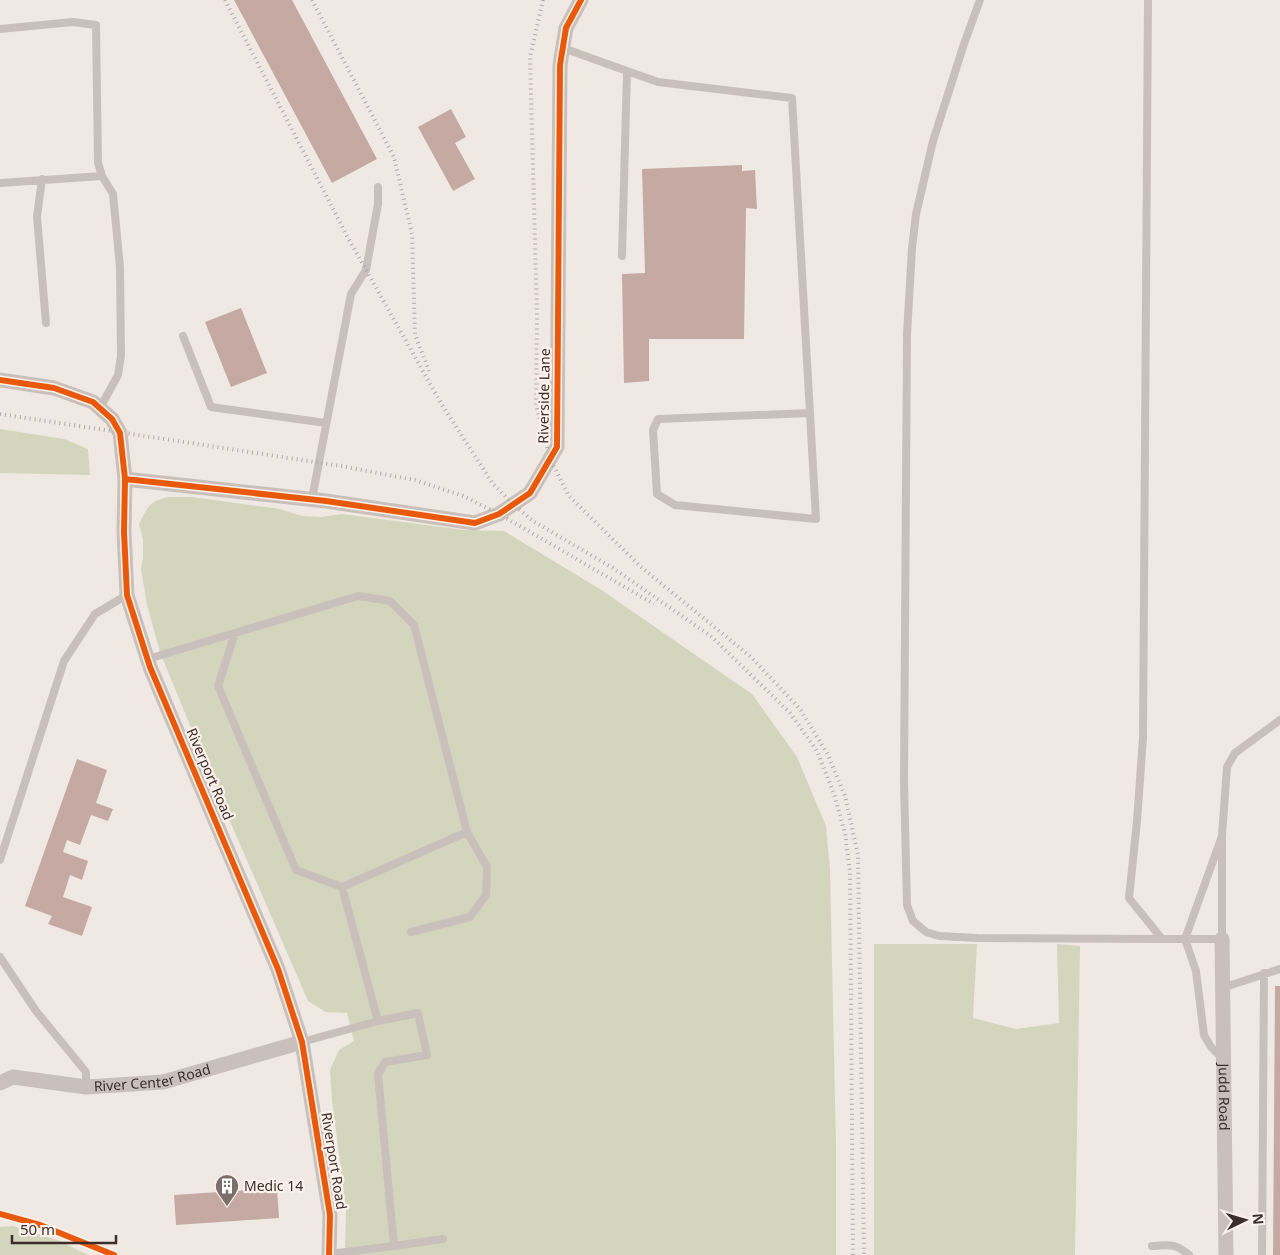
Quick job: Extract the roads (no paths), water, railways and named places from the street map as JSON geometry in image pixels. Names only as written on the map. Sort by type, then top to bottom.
[{"type":"street","name":"Riverside Lane","points":[[125,479],[312,499],[475,523],[499,514],[530,493],[557,448],[560,65],[566,28],[581,0]]},
{"type":"street","name":"Riverport Road","points":[[0,380],[54,388],[93,402],[112,420],[120,433],[125,479],[124,532],[127,595],[148,659],[278,969],[302,1042],[330,1215],[329,1255]]},
{"type":"street","name":"Judd Road","points":[[1222,939],[1226,1255]]},
{"type":"street","name":"River Center Road","points":[[0,1083],[13,1077],[86,1087],[163,1082],[302,1042]]},
{"type":"lane","points":[[980,0],[964,44],[934,142],[916,214],[912,248],[907,334],[904,772],[907,905],[913,922],[926,932],[939,936],[978,938],[1222,939],[1222,836],[1227,767],[1235,753],[1280,720]]},
{"type":"lane","points":[[1148,0],[1142,738],[1137,821],[1129,898],[1162,939]]},
{"type":"lane","points":[[0,29],[73,22],[96,25],[98,163],[102,176],[113,194],[120,267],[122,356],[118,375],[100,408]]},
{"type":"lane","points":[[563,48],[658,82],[792,98],[810,413],[816,519],[675,505],[657,494],[653,430],[658,419],[810,413]]},
{"type":"lane","points":[[622,256],[627,71]]},
{"type":"lane","points":[[0,183],[102,176]]},
{"type":"lane","points":[[42,179],[37,217],[46,323]]},
{"type":"lane","points":[[312,499],[351,294],[366,270],[378,204],[378,187]]},
{"type":"lane","points":[[183,336],[211,407],[326,423]]},
{"type":"lane","points":[[0,860],[64,661],[95,614],[127,595]]},
{"type":"lane","points":[[148,659],[358,596],[390,601],[414,625],[467,832],[487,867],[486,895],[470,917],[411,932]]},
{"type":"lane","points":[[235,633],[218,686],[296,870],[342,887],[467,832]]},
{"type":"lane","points":[[1222,836],[1185,940],[1196,971],[1204,1035],[1211,1047],[1224,1059]]},
{"type":"lane","points":[[342,887],[378,1022]]},
{"type":"lane","points":[[0,957],[36,1011],[86,1072],[86,1087]]},
{"type":"lane","points":[[1222,988],[1280,969]]},
{"type":"lane","points":[[1262,1255],[1264,973]]},
{"type":"lane","points":[[302,1042],[418,1013],[427,1055],[385,1062],[378,1074],[394,1246]]},
{"type":"lane","points":[[329,1255],[443,1239]]},
{"type":"lane","points":[[1152,1246],[1172,1244],[1189,1255]]},
{"type":"railway","points":[[225,0],[347,236],[442,405],[493,484],[533,521],[613,568],[712,637],[790,713],[817,751],[834,794],[845,833],[850,872],[853,1255]]},
{"type":"railway","points":[[312,0],[394,157],[412,234],[415,335],[430,373]]},
{"type":"railway","points":[[543,0],[530,57],[537,317],[536,405],[550,459],[569,496],[641,567],[751,657],[800,709],[828,755],[845,796],[858,855],[864,1255]]},
{"type":"railway","points":[[0,414],[341,466],[415,480],[463,496],[499,514],[654,604]]},
{"type":"place","name":"Medic 14","points":[[227,1207]]}]
